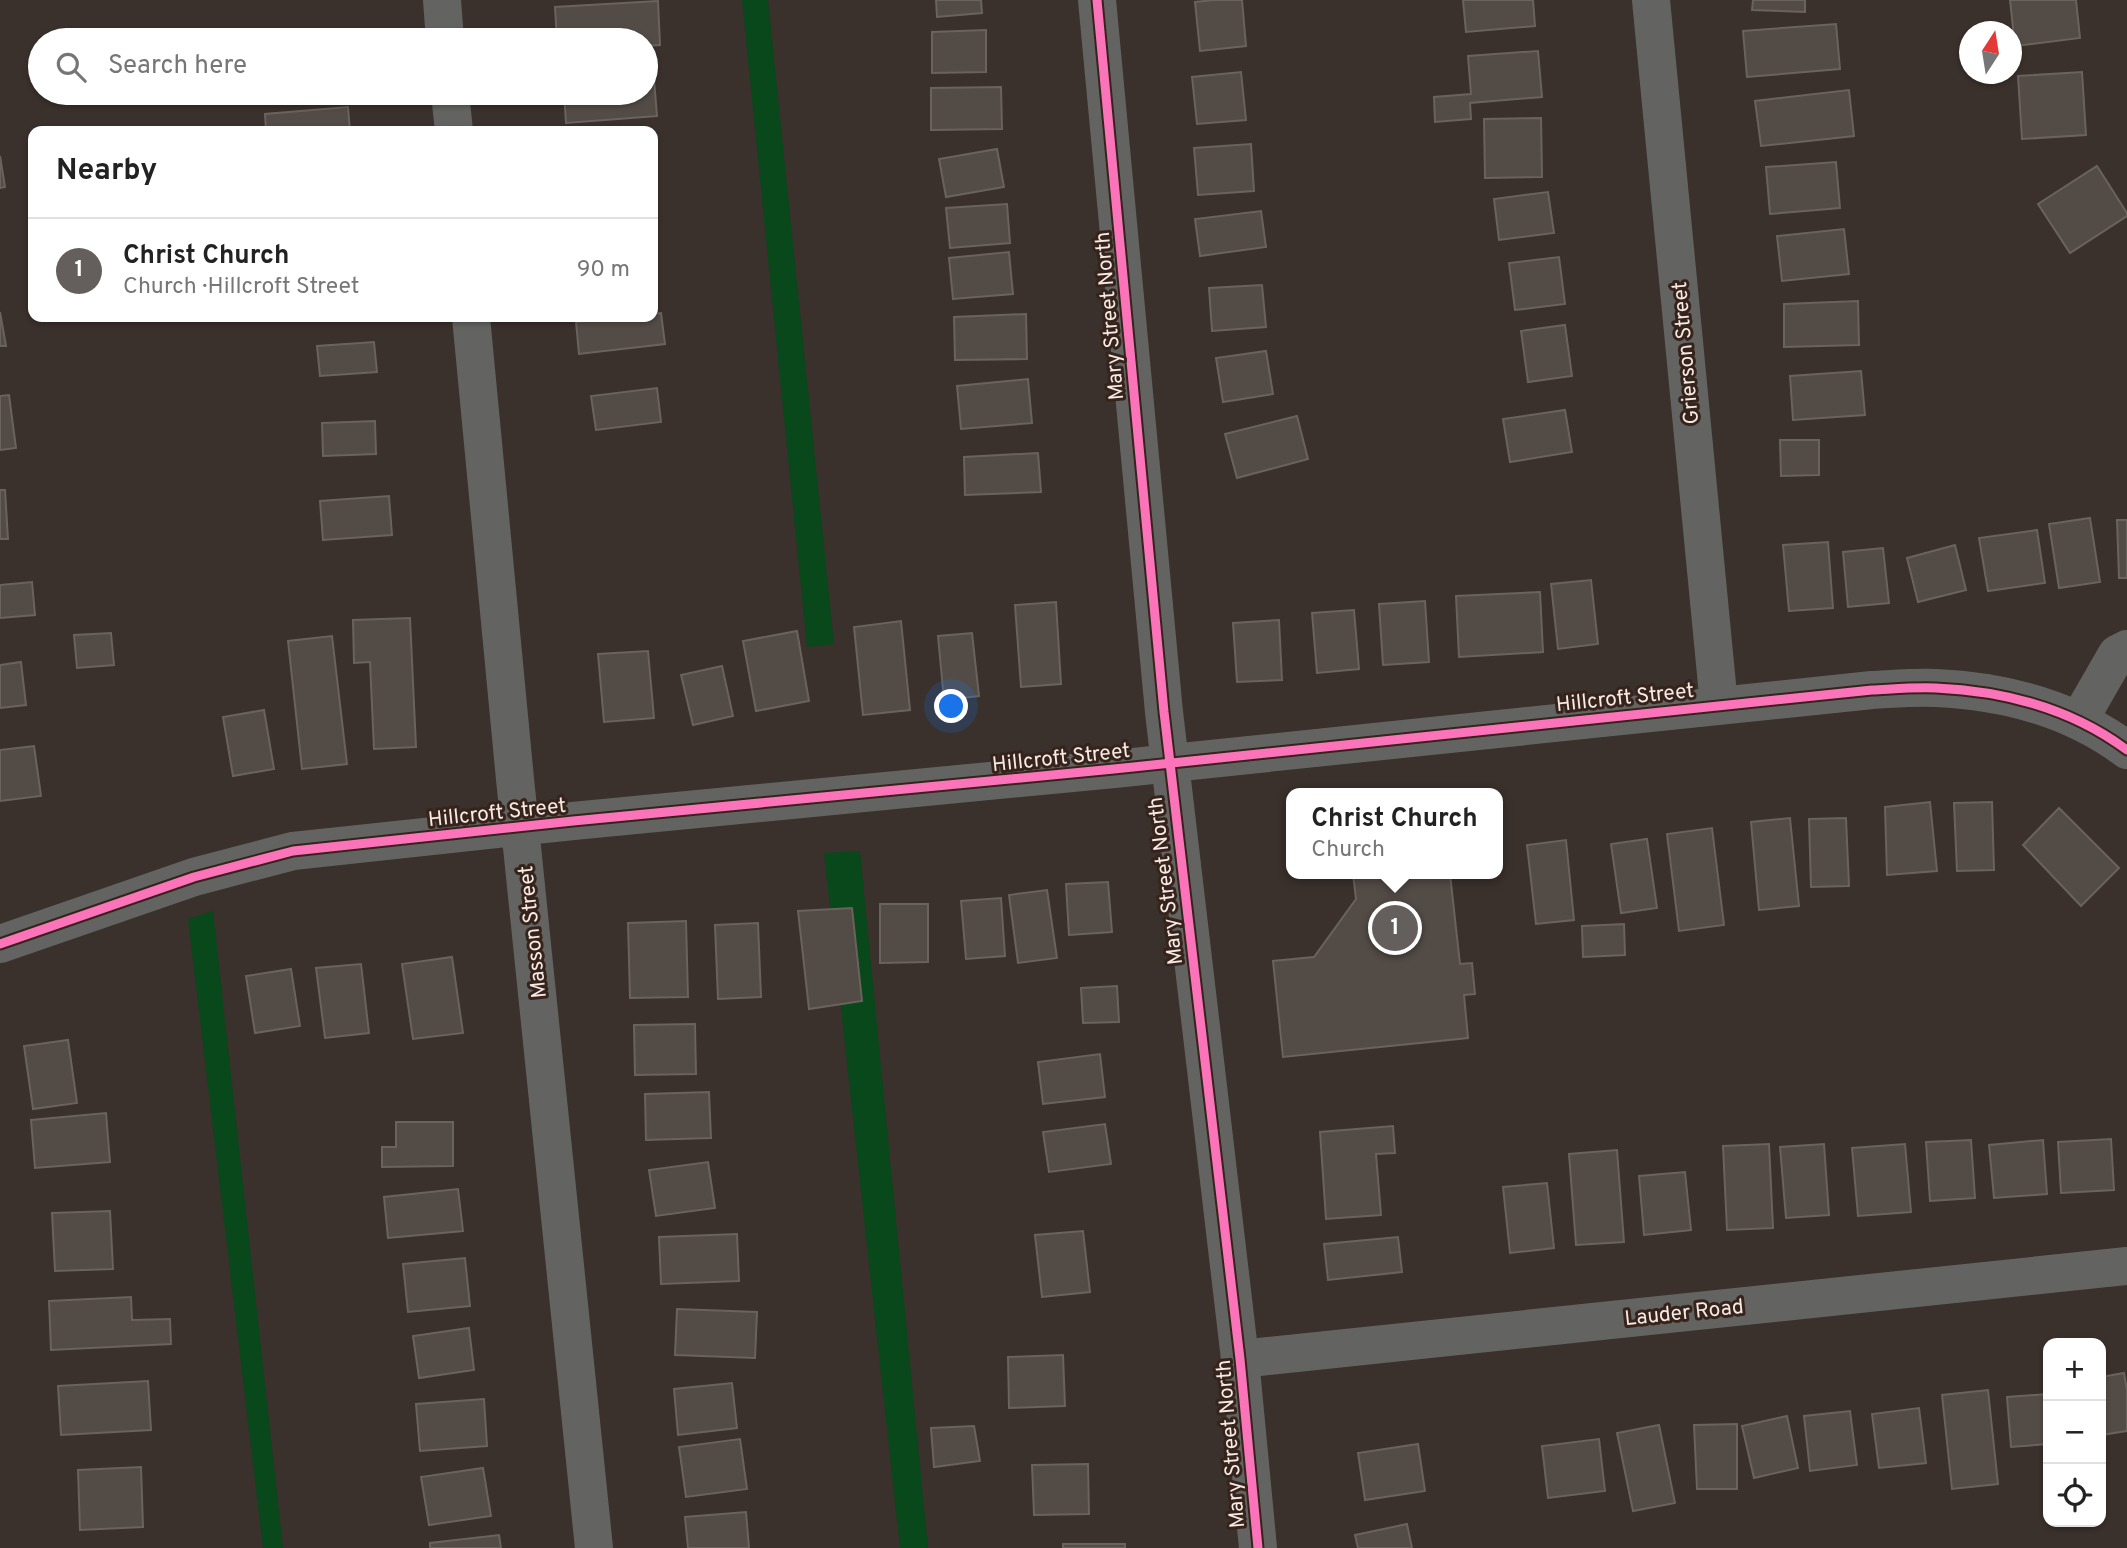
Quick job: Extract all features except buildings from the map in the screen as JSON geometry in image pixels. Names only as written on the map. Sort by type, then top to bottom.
[{"type":"street","points":[[442,0],[444,28]]},
{"type":"street","name":"Mary Street North","points":[[1097,0],[1170,764],[1240,1359],[1258,1548]]},
{"type":"street","name":"Grierson Street","points":[[1651,0],[1719,705]]},
{"type":"street","points":[[451,105],[453,126]]},
{"type":"street","name":"Masson Street","points":[[471,322],[594,1548]]},
{"type":"street","points":[[2079,720],[2117,654],[2127,649]]},
{"type":"street","name":"Hillcroft Street","points":[[0,944],[194,877],[293,852],[1872,690],[1934,688],[1984,692],[2030,703],[2079,720],[2127,750]]},
{"type":"street","name":"Lauder Road","points":[[1240,1359],[2127,1266]]},
{"type":"green space","points":[[742,0],[768,0],[834,644],[807,647]]},
{"type":"green space","points":[[860,851],[928,1548],[900,1548],[824,853]]},
{"type":"green space","points":[[213,911],[283,1548],[263,1548],[188,919]]},
{"type":"cycle path","points":[[1097,0],[1164,712],[1240,1359],[1258,1548]]},
{"type":"cycle path","points":[[0,944],[194,877],[293,851],[1872,690],[1936,688],[2012,698],[2084,723],[2127,750]]},
{"type":"place","name":"Christ Church","points":[[1395,928]]}]
